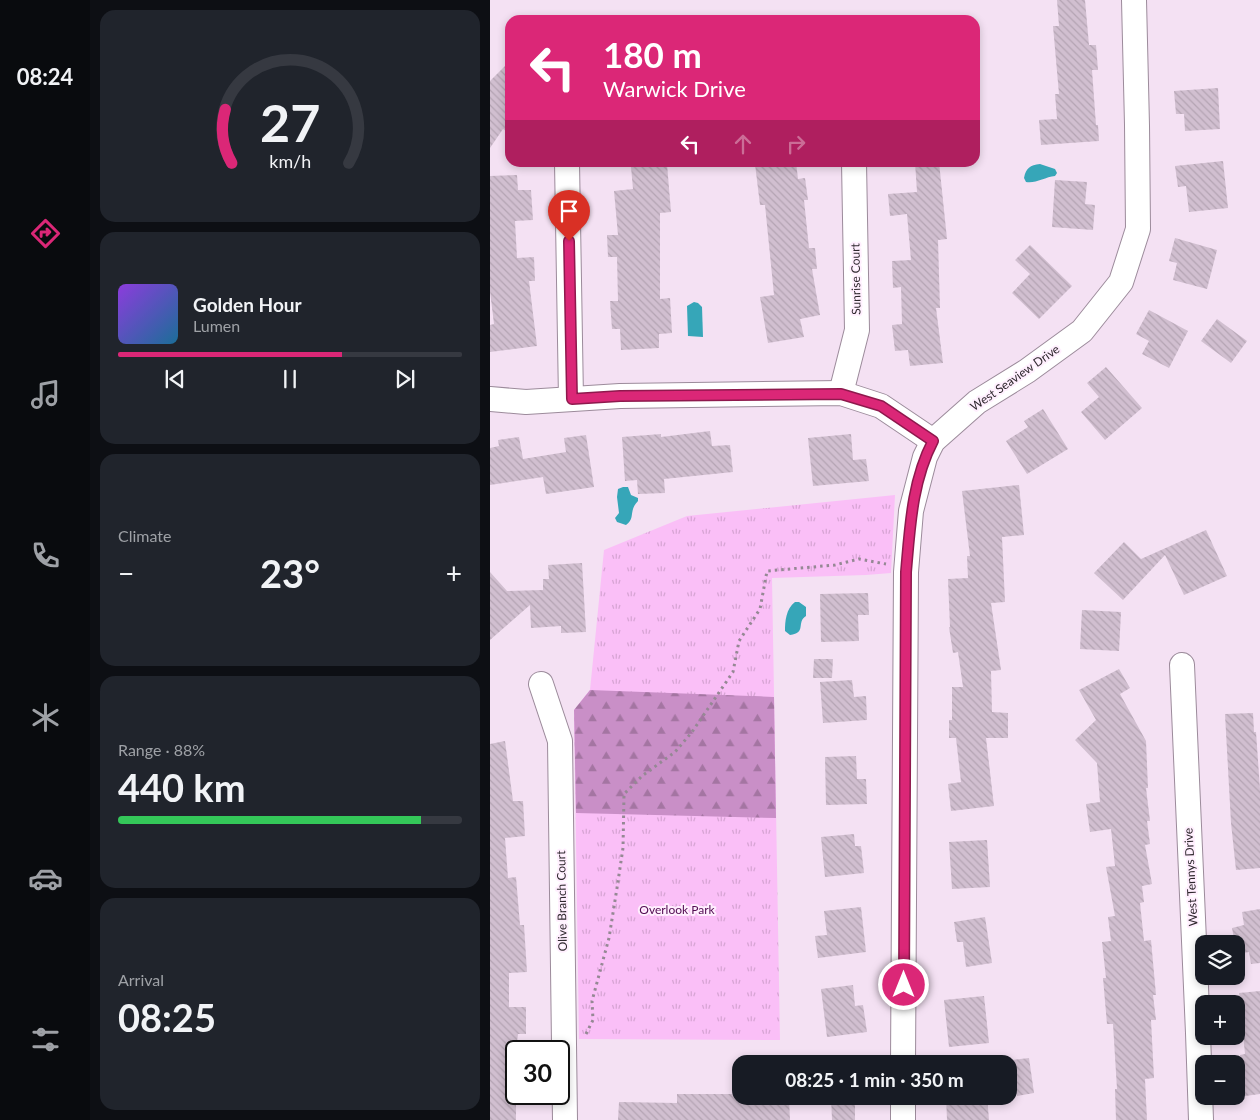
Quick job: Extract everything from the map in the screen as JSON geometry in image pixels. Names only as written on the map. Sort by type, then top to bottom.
[{"type":"street","name":"West Seaview Drive","points":[[903,1055],[907,566],[911,511],[925,457],[933,441],[977,402],[1027,371],[1082,331],[1121,282],[1138,229],[1134,0]]},
{"type":"street","points":[[567,167],[572,399]]},
{"type":"street","name":"Sunrise Court","points":[[841,394],[857,330],[854,167]]},
{"type":"street","points":[[490,399],[526,402],[620,396],[841,394],[881,406],[933,441]]},
{"type":"street","name":"West Tennys Drive","points":[[1182,665],[1201,1120]]},
{"type":"street","name":"Olive Branch Court","points":[[541,684],[560,741],[564,1040]]},
{"type":"street","name":"Olive Branch Court","points":[[565,1105],[565,1120]]},
{"type":"street","points":[[903,1105],[903,1120]]},
{"type":"path","points":[[570,1042],[582,1043],[593,1020],[592,1001],[609,938],[623,848],[624,794],[642,776],[675,752],[692,732],[733,672],[739,641],[760,609],[767,572],[835,565],[859,559],[907,566]]},
{"type":"green space","name":"Overlook Park","points":[[895,495],[891,573],[772,578],[780,1040],[579,1039],[574,710],[590,690],[604,550],[687,516]]},
{"type":"green space","points":[[590,690],[774,697],[776,818],[576,813],[574,710]]},
{"type":"water","points":[[1040,164],[1055,169],[1057,173],[1055,176],[1026,182],[1024,178],[1027,169]]},
{"type":"water","points":[[694,302],[702,307],[703,337],[688,336],[687,306]]},
{"type":"water","points":[[628,487],[631,495],[638,498],[633,508],[631,520],[626,525],[617,522],[615,518],[619,513],[618,489]]},
{"type":"water","points":[[795,602],[799,602],[806,607],[806,616],[803,618],[800,630],[790,635],[785,631],[786,619],[790,608]]},
{"type":"building","points":[[1057,0],[1085,0],[1089,45],[1096,45],[1098,70],[1092,70],[1099,141],[1041,145],[1039,120],[1057,119],[1055,94],[1059,94],[1053,26],[1059,26]]},
{"type":"building","points":[[505,66],[505,130],[503,129],[490,148],[490,81]]},
{"type":"building","points":[[1218,88],[1220,129],[1185,131],[1184,114],[1176,114],[1174,91]]},
{"type":"building","points":[[1223,161],[1228,208],[1189,212],[1186,186],[1178,187],[1175,166]]},
{"type":"building","points":[[631,167],[667,167],[671,212],[660,213],[660,299],[670,298],[672,333],[659,334],[659,348],[621,350],[620,329],[612,329],[610,301],[618,301],[617,257],[608,257],[607,235],[618,235],[614,191],[633,189]]},
{"type":"building","points":[[755,167],[797,167],[798,179],[805,178],[808,200],[804,200],[809,248],[815,248],[817,269],[812,269],[820,315],[800,319],[804,337],[768,343],[760,297],[774,295],[765,205],[760,205]]},
{"type":"building","points":[[915,167],[940,167],[947,239],[938,240],[940,308],[936,308],[943,363],[910,366],[908,350],[895,351],[892,325],[902,324],[901,287],[893,288],[892,261],[911,260],[907,214],[890,216],[888,194],[917,192]]},
{"type":"building","points":[[517,175],[518,190],[531,190],[533,220],[515,221],[517,258],[534,257],[535,281],[529,281],[537,346],[490,352],[490,325],[494,324],[490,291],[490,176]]},
{"type":"building","points":[[1055,180],[1087,182],[1085,204],[1095,205],[1093,230],[1052,227]]},
{"type":"building","points":[[1175,238],[1217,250],[1207,289],[1173,280],[1177,263],[1169,261]]},
{"type":"building","points":[[1030,245],[1072,286],[1039,319],[1012,293],[1030,274],[1015,260]]},
{"type":"building","points":[[1149,310],[1188,331],[1169,368],[1142,354],[1149,341],[1136,334]]},
{"type":"building","points":[[1217,319],[1247,341],[1231,363],[1201,341]]},
{"type":"building","points":[[1106,367],[1142,408],[1105,440],[1081,412],[1099,397],[1087,383]]},
{"type":"building","points":[[1043,409],[1068,449],[1027,474],[1006,441],[1028,427],[1024,421]]},
{"type":"building","points":[[710,431],[712,446],[730,445],[733,472],[664,479],[665,493],[638,494],[637,480],[625,481],[622,437],[661,434],[661,437]]},
{"type":"building","points":[[851,434],[853,460],[866,459],[869,481],[813,486],[808,438]]},
{"type":"building","points":[[586,435],[594,487],[546,494],[543,477],[490,485],[490,448],[499,446],[498,440],[519,437],[523,459],[566,452],[564,438]]},
{"type":"building","points":[[1019,485],[1024,535],[1002,537],[1005,602],[991,603],[1001,670],[991,671],[992,712],[1008,713],[1008,738],[986,738],[994,806],[951,811],[948,784],[961,782],[956,738],[949,738],[949,720],[952,720],[952,687],[963,687],[958,652],[953,653],[949,627],[948,579],[968,578],[967,556],[970,556],[962,491]]},
{"type":"building","points":[[1206,530],[1227,576],[1184,595],[1165,555],[1123,600],[1094,573],[1124,542],[1141,559]]},
{"type":"building","points":[[582,563],[586,632],[561,633],[561,626],[531,628],[530,605],[490,640],[490,572],[507,591],[543,590],[543,579],[549,579],[548,565]]},
{"type":"building","points":[[868,593],[869,615],[858,615],[859,641],[821,642],[820,594]]},
{"type":"building","points":[[1082,610],[1121,612],[1119,651],[1080,649]]},
{"type":"building","points":[[814,659],[833,659],[832,678],[813,678]]},
{"type":"building","points":[[1119,669],[1130,688],[1120,694],[1146,741],[1148,788],[1146,788],[1150,821],[1147,821],[1150,844],[1145,845],[1152,884],[1142,886],[1144,902],[1140,903],[1144,941],[1151,940],[1156,995],[1153,995],[1156,1020],[1151,1020],[1154,1078],[1145,1079],[1147,1120],[1116,1120],[1115,1089],[1117,1089],[1113,1024],[1107,1024],[1103,978],[1106,978],[1102,942],[1111,941],[1108,917],[1115,916],[1106,867],[1115,866],[1111,829],[1090,832],[1086,804],[1100,802],[1097,763],[1075,740],[1096,720],[1079,690]]},
{"type":"building","points":[[852,680],[854,697],[866,696],[867,720],[823,723],[820,682]]},
{"type":"building","points":[[1253,713],[1260,789],[1260,868],[1236,870],[1231,823],[1225,714]]},
{"type":"building","points":[[505,741],[513,801],[523,801],[525,836],[505,838],[508,878],[516,877],[520,925],[524,925],[527,972],[509,973],[509,1007],[526,1007],[526,1034],[518,1034],[517,1040],[505,1040],[505,1105],[516,1105],[516,1120],[490,1120],[490,744]]},
{"type":"building","points":[[856,756],[857,779],[866,779],[867,804],[826,805],[825,757]]},
{"type":"building","points":[[854,834],[855,846],[861,846],[864,873],[825,877],[821,837]]},
{"type":"building","points":[[987,840],[990,887],[952,889],[949,842]]},
{"type":"building","points":[[861,907],[866,952],[818,958],[815,936],[827,935],[824,911]]},
{"type":"building","points":[[1260,909],[1260,963],[1251,964],[1249,952],[1245,953],[1245,935],[1233,935],[1232,928],[1244,925],[1242,912]]},
{"type":"building","points":[[985,917],[992,963],[966,967],[963,942],[957,942],[954,922]]},
{"type":"building","points":[[853,985],[855,1006],[863,1005],[867,1032],[827,1037],[821,989]]},
{"type":"building","points":[[1260,991],[1260,1094],[1245,1096],[1245,1055],[1240,1055],[1245,1054],[1245,995],[1239,995],[1239,993]]},
{"type":"building","points":[[984,996],[989,1043],[949,1047],[944,1000]]},
{"type":"building","points":[[1029,1058],[1034,1093],[1017,1096],[1017,1059]]},
{"type":"building","points":[[677,1094],[732,1094],[732,1105],[789,1105],[790,1120],[618,1120],[619,1102],[677,1103]]},
{"type":"building","points":[[831,1105],[855,1105],[855,1120],[832,1120]]},
{"type":"building","points":[[946,1105],[988,1105],[989,1120],[947,1120]]},
{"type":"route","points":[[569,241],[572,399],[620,396],[841,394],[881,406],[933,441],[925,457],[911,511],[906,572],[904,985]]}]
